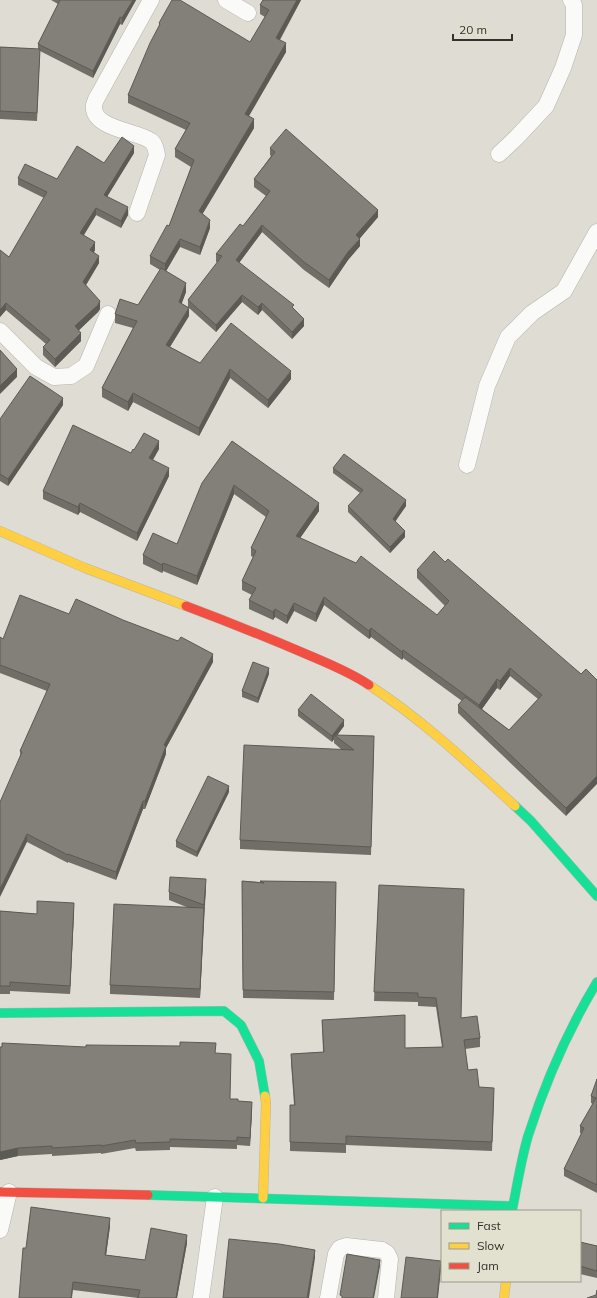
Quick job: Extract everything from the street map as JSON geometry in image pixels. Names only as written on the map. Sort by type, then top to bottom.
[{"type":"street","points":[[137,213],[157,155],[156,148],[151,141],[105,124],[96,116],[94,106],[98,94],[151,0]]},
{"type":"street","points":[[226,0],[248,12]]},
{"type":"street","points":[[499,154],[546,106],[563,68],[574,35],[574,5],[571,0]]},
{"type":"street","points":[[467,465],[487,386],[508,337],[532,313],[564,291],[597,232]]},
{"type":"street","points":[[0,331],[36,367],[54,377],[71,376],[86,366],[108,314]]},
{"type":"street","points":[[0,530],[16,539],[85,568],[262,635],[360,679],[397,703],[434,732],[470,764],[531,820],[597,896]]},
{"type":"street","points":[[0,1230],[5,1192],[416,1203],[513,1209],[528,1137],[553,1069],[583,1006],[596,987]]},
{"type":"street","points":[[0,1014],[224,1011],[241,1025],[259,1061],[266,1102],[263,1198]]},
{"type":"street","points":[[201,1298],[215,1197]]},
{"type":"street","points":[[416,1203],[435,1212]]},
{"type":"street","points":[[328,1298],[336,1254],[340,1248],[346,1246],[382,1250],[387,1254],[390,1259],[386,1298]]},
{"type":"street","points":[[504,1298],[506,1282]]},
{"type":"building","points":[[60,0],[133,0],[122,18],[120,17],[93,71],[38,44]]},
{"type":"building","points":[[172,0],[180,0],[250,42],[269,10],[260,5],[263,0],[297,0],[276,38],[286,43],[245,114],[254,119],[199,211],[210,220],[200,247],[180,239],[165,264],[150,256],[167,225],[169,226],[194,160],[175,149],[190,123],[128,95],[150,43],[160,24],[159,23]]},
{"type":"building","points":[[0,47],[40,49],[37,113],[0,111]]},
{"type":"building","points":[[286,129],[378,210],[356,235],[360,239],[348,252],[329,280],[304,262],[262,225],[236,260],[294,305],[292,307],[304,319],[292,332],[262,303],[258,307],[242,295],[216,325],[188,300],[222,256],[216,254],[240,224],[243,226],[270,191],[254,179],[275,152],[270,148]]},
{"type":"building","points":[[122,137],[134,146],[104,195],[128,207],[121,221],[96,208],[80,233],[95,242],[90,250],[99,256],[83,282],[100,301],[98,305],[75,326],[81,333],[55,359],[43,347],[50,340],[6,303],[0,310],[0,250],[9,257],[47,192],[18,178],[25,164],[57,179],[77,146],[104,163]]},
{"type":"building","points":[[161,268],[186,283],[179,302],[189,308],[166,345],[200,363],[231,323],[291,371],[268,400],[230,369],[199,428],[133,393],[128,402],[102,388],[137,321],[115,314],[120,299],[138,305]]},
{"type":"building","points":[[0,350],[17,369],[0,386]]},
{"type":"building","points":[[30,376],[63,398],[8,479],[0,474],[0,419]]},
{"type":"building","points":[[73,425],[131,453],[144,433],[159,441],[149,458],[169,468],[137,533],[80,503],[78,507],[43,491]]},
{"type":"building","points":[[232,441],[319,503],[296,536],[356,563],[361,556],[437,615],[449,601],[417,570],[434,551],[445,562],[448,559],[581,674],[586,669],[597,680],[597,776],[566,808],[458,705],[465,697],[509,730],[542,695],[510,668],[500,681],[497,679],[479,705],[403,650],[402,652],[371,628],[369,631],[324,597],[316,614],[294,603],[287,616],[275,609],[273,612],[249,600],[256,588],[242,581],[256,551],[251,548],[269,511],[234,485],[197,576],[163,563],[162,565],[143,555],[153,533],[177,544],[202,483]]},
{"type":"building","points":[[344,454],[406,500],[393,519],[405,531],[390,547],[348,506],[363,490],[333,468]]},
{"type":"building","points":[[20,595],[69,614],[76,599],[123,620],[178,641],[181,637],[213,654],[164,745],[166,746],[116,872],[68,855],[27,834],[0,889],[0,802],[22,752],[20,751],[50,684],[0,665],[0,637],[3,639]]},
{"type":"building","points":[[253,662],[269,668],[258,698],[242,691]]},
{"type":"building","points":[[311,694],[344,720],[332,736],[298,710]]},
{"type":"building","points":[[334,735],[374,736],[371,847],[240,840],[244,745],[354,750]]},
{"type":"building","points":[[208,776],[229,786],[197,852],[176,841]]},
{"type":"building","points":[[170,877],[206,879],[204,905],[169,892]]},
{"type":"building","points":[[242,881],[264,883],[260,881],[336,882],[334,992],[243,990]]},
{"type":"building","points":[[379,885],[464,889],[461,1018],[477,1016],[480,1038],[464,1040],[468,1070],[477,1069],[479,1087],[494,1088],[492,1142],[346,1136],[346,1144],[290,1142],[290,1105],[295,1105],[291,1054],[324,1052],[322,1020],[405,1015],[405,1048],[443,1047],[436,998],[418,997],[418,993],[374,992]]},
{"type":"building","points":[[37,901],[74,903],[70,986],[10,982],[10,986],[0,986],[0,911],[37,914]]},
{"type":"building","points":[[114,904],[204,908],[200,989],[110,985]]},
{"type":"building","points":[[180,1042],[216,1043],[215,1053],[231,1054],[230,1099],[252,1102],[250,1138],[237,1137],[237,1141],[170,1139],[170,1142],[136,1143],[135,1140],[101,1146],[18,1148],[0,1152],[0,1047],[2,1047],[2,1043],[86,1047],[86,1045],[180,1046]]},
{"type":"building","points":[[597,1079],[597,1185],[564,1169],[584,1128],[580,1126],[596,1098],[591,1096]]},
{"type":"building","points":[[31,1207],[110,1218],[105,1255],[145,1260],[151,1228],[187,1235],[176,1298],[138,1298],[140,1290],[73,1282],[71,1298],[19,1298],[23,1248],[26,1248]]},
{"type":"building","points":[[229,1239],[279,1244],[315,1250],[307,1298],[223,1298]]},
{"type":"building","points":[[581,1242],[597,1246],[597,1271],[581,1266]]},
{"type":"building","points":[[347,1254],[380,1260],[373,1298],[342,1298],[340,1295]]},
{"type":"building","points":[[406,1257],[441,1261],[437,1298],[401,1298]]},
{"type":"building","points":[[597,1290],[597,1298],[587,1298],[596,1295]]},
{"type":"traffic: fast","points":[[515,806],[531,821],[597,896]]},
{"type":"traffic: fast","points":[[512,1210],[528,1136],[542,1096],[576,1019],[597,982]]},
{"type":"traffic: fast","points":[[0,1013],[224,1011],[241,1025],[259,1061],[265,1096]]},
{"type":"traffic: fast","points":[[148,1195],[513,1206]]},
{"type":"traffic: slow","points":[[0,531],[85,568],[186,606]]},
{"type":"traffic: slow","points":[[369,685],[389,698],[427,727],[515,806]]},
{"type":"traffic: slow","points":[[263,1198],[265,1096]]},
{"type":"traffic: slow","points":[[504,1298],[506,1282]]},
{"type":"traffic: jam","points":[[186,606],[322,661],[362,680],[369,685]]},
{"type":"traffic: jam","points":[[0,1192],[148,1195]]}]
